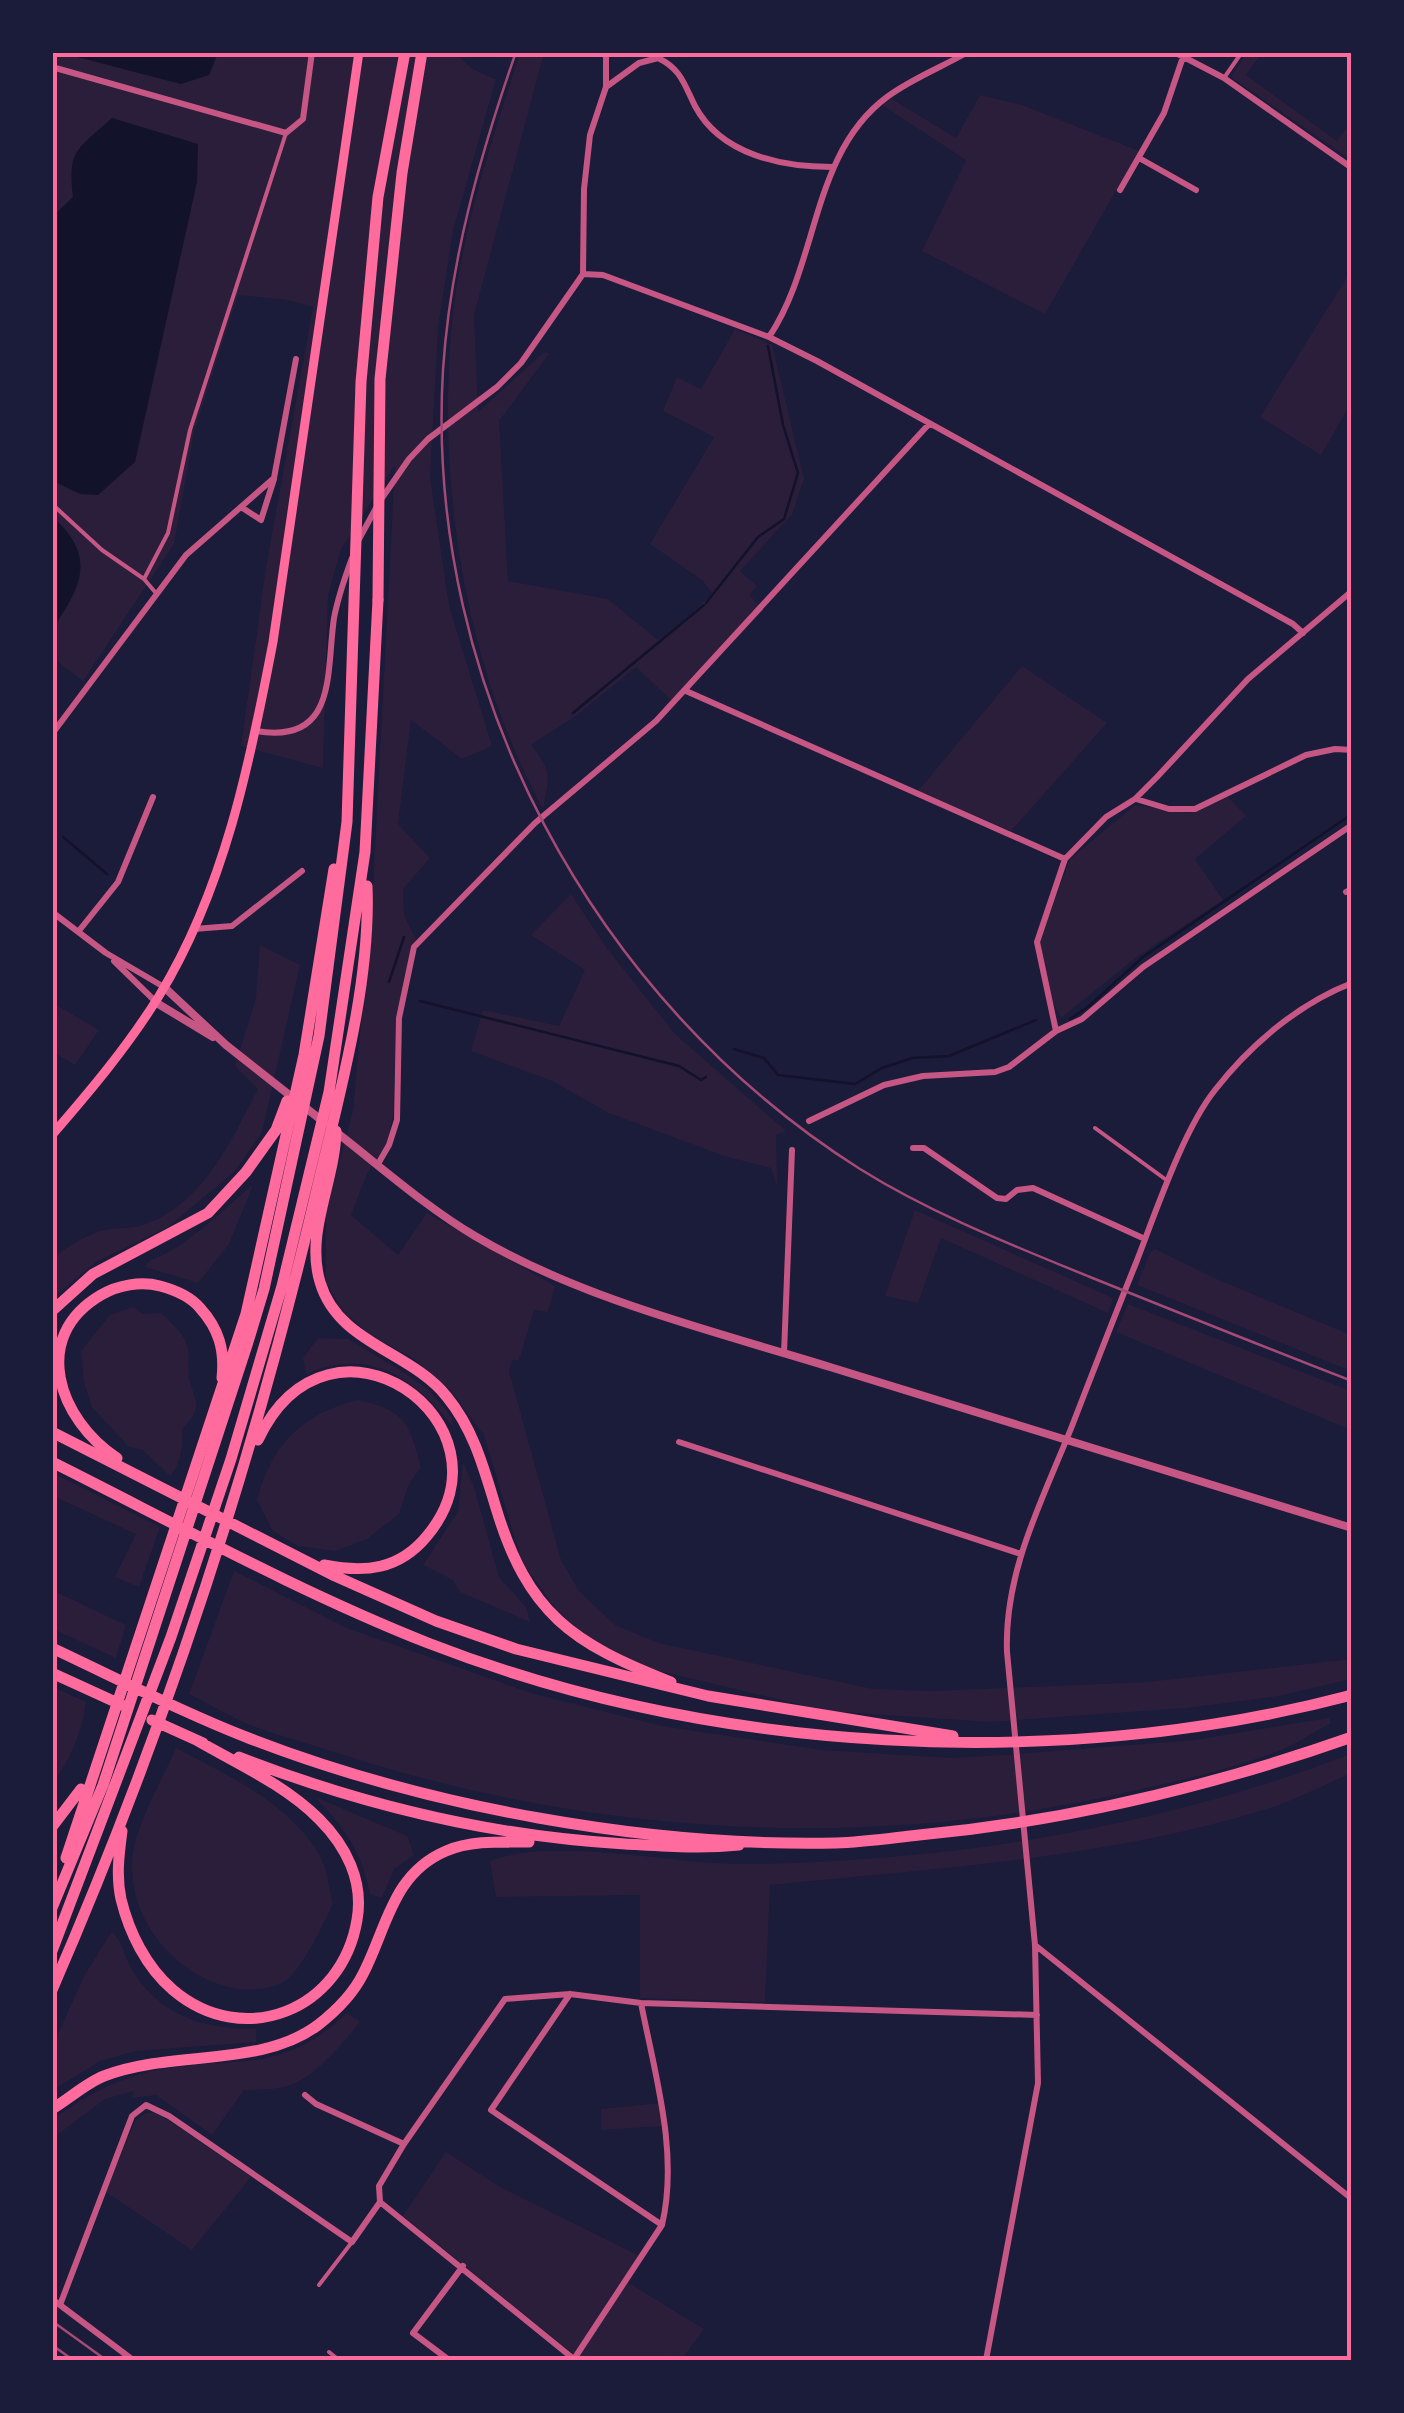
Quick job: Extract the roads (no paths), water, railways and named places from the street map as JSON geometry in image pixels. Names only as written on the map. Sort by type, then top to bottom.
[{"type":"highway","points":[[52,1908],[102,1785],[264,1289],[319,1036],[347,822],[361,382],[378,197],[405,52]]},
{"type":"highway","points":[[52,1674],[80,1686],[198,1741],[261,1777],[318,1817],[342,1845],[354,1872],[360,1902],[354,1942],[340,1970],[316,1996],[289,2010],[262,2017],[234,2017],[202,2008],[173,1990],[148,1963],[131,1932],[121,1897],[118,1864],[122,1827],[146,1755],[245,1470],[294,1287],[353,1026],[368,916],[366,852],[378,600],[380,379],[402,173],[422,52]]},
{"type":"highway","points":[[52,1901],[94,1763],[246,1314],[304,1055],[330,886],[347,822]]},
{"type":"highway","points":[[52,1952],[171,1636],[231,1459],[282,1286],[329,1092],[366,852]]},
{"type":"highway","points":[[52,1311],[93,1274],[208,1214],[276,1130],[304,1055]]},
{"type":"highway","points":[[337,1103],[336,1156],[316,1236],[320,1284],[332,1308],[351,1328],[428,1377],[452,1403],[480,1455],[514,1560],[548,1610],[573,1634],[609,1658],[708,1696]]},
{"type":"highway","points":[[157,1486],[106,1451],[84,1430],[68,1406],[59,1382],[58,1356],[66,1330],[84,1306],[105,1292],[150,1283],[174,1290],[195,1302],[218,1334],[222,1345],[219,1400]]},
{"type":"highway","points":[[245,1470],[280,1404],[304,1384],[327,1374],[352,1372],[394,1381],[429,1408],[444,1432],[451,1455],[452,1483],[441,1518],[414,1552],[394,1564],[359,1570],[296,1556]]},
{"type":"highway","points":[[52,1432],[296,1556],[436,1621],[516,1649],[708,1696],[986,1743]]},
{"type":"highway","points":[[52,1462],[339,1605],[428,1643],[504,1670],[654,1708],[812,1735],[986,1743],[1118,1736],[1244,1720],[1352,1695]]},
{"type":"highway","points":[[52,1648],[204,1719],[304,1757],[472,1804],[649,1832],[763,1842],[838,1843],[985,1829],[1065,1816],[1144,1800],[1268,1766],[1352,1737]]},
{"type":"highway","points":[[198,1741],[357,1799],[433,1819],[564,1840],[703,1849],[763,1842]]},
{"type":"highway","points":[[52,1990],[146,1755]]},
{"type":"highway","points":[[52,1827],[73,1802],[94,1763]]},
{"type":"highway","points":[[52,2110],[103,2076],[197,2056],[266,2049],[293,2040],[316,2027],[352,1992],[374,1953],[392,1902],[422,1866],[447,1850],[483,1843],[564,1840]]},
{"type":"main road","points":[[52,1134],[99,1082],[164,988],[193,929],[231,826],[256,732],[296,498],[359,52]]},
{"type":"street","points":[[52,68],[286,133],[303,119],[312,52]]},
{"type":"street","points":[[256,732],[283,734],[298,730],[312,719],[325,698],[341,589],[372,514],[410,459],[522,363],[583,274],[586,171],[590,136],[606,87],[606,52]]},
{"type":"street","points":[[769,336],[795,288],[832,167],[853,134],[885,98],[968,52]]},
{"type":"street","points":[[1174,52],[1224,78],[1352,168]]},
{"type":"street","points":[[1120,190],[1164,113],[1183,56]]},
{"type":"street","points":[[606,87],[639,62],[658,58],[681,74],[706,123],[720,136],[767,160],[832,167]]},
{"type":"street","points":[[1139,158],[1196,190]]},
{"type":"street","points":[[583,274],[603,275],[769,336],[872,389],[1303,633]]},
{"type":"street","points":[[241,507],[261,520],[274,478],[296,359]]},
{"type":"street","points":[[378,1164],[397,1120],[399,1018],[414,948],[535,823],[686,691],[929,424]]},
{"type":"street","points":[[52,734],[186,555],[274,478]]},
{"type":"street","points":[[1056,1031],[1036,942],[1065,859],[1106,817],[1135,798],[1248,679],[1352,591]]},
{"type":"street","points":[[686,691],[1065,859]]},
{"type":"street","points":[[1135,798],[1168,809],[1195,809],[1306,755],[1352,750]]},
{"type":"street","points":[[78,932],[118,882],[153,798]]},
{"type":"street","points":[[809,1121],[884,1085],[923,1076],[996,1072],[1009,1067],[1056,1031],[1082,1019],[1143,967],[1352,825]]},
{"type":"street","points":[[193,929],[232,926],[302,871]]},
{"type":"street","points":[[52,912],[106,953],[164,988],[268,1079],[475,1236],[551,1275],[676,1320],[1352,1528]]},
{"type":"street","points":[[106,953],[155,1002],[226,1044]]},
{"type":"street","points":[[986,2360],[1038,2083],[1034,1945],[1006,1626],[1021,1554],[1145,1239],[1213,1092],[1274,1027],[1352,983]]},
{"type":"street","points":[[914,1148],[924,1148],[998,1198],[1006,1199],[1017,1190],[1033,1188],[1145,1239]]},
{"type":"street","points":[[784,1353],[792,1150]]},
{"type":"street","points":[[679,1442],[1021,1554]]},
{"type":"street","points":[[1034,1945],[1352,2199]]},
{"type":"street","points":[[60,2305],[132,2116],[146,2105],[169,2116],[352,2242],[380,2202],[380,2186],[404,2144],[506,1999],[570,1994],[641,2004],[1037,2015]]},
{"type":"street","points":[[570,1994],[491,2110],[662,2225]]},
{"type":"street","points":[[380,2202],[574,2360],[662,2225],[670,2183],[663,2119],[641,2004]]},
{"type":"street","points":[[306,2095],[316,2104],[404,2144]]},
{"type":"street","points":[[448,2360],[414,2333],[463,2266]]},
{"type":"street","points":[[52,2300],[132,2360]]},
{"type":"lane","points":[[1224,78],[1242,52]]},
{"type":"lane","points":[[144,579],[168,533],[190,430],[286,133]]},
{"type":"lane","points":[[52,504],[155,592]]},
{"type":"lane","points":[[1095,1128],[1169,1182]]},
{"type":"lane","points":[[319,2286],[352,2242]]},
{"type":"lane","points":[[329,2352],[339,2360]]},
{"type":"waterway","points":[[706,603],[758,537],[784,519],[798,473],[783,425],[768,346]]},
{"type":"waterway","points":[[573,713],[704,605]]},
{"type":"waterway","points":[[1070,1019],[1143,957],[1352,814]]},
{"type":"waterway","points":[[63,837],[107,874]]},
{"type":"waterway","points":[[389,982],[404,937]]},
{"type":"waterway","points":[[420,1001],[679,1066],[701,1080],[706,1077]]},
{"type":"waterway","points":[[734,1049],[764,1058],[778,1075],[855,1084],[882,1068],[912,1058],[949,1056],[1036,1020]]},
{"type":"railway","points":[[516,52],[479,169],[452,289],[443,370],[445,488],[463,605],[496,718],[545,825],[606,926],[680,1018],[765,1099],[860,1169],[944,1215],[1002,1241],[1352,1381]]},
{"type":"railway","points":[[52,2321],[106,2360]]},
{"type":"railway","points":[[52,2345],[73,2360]]}]
